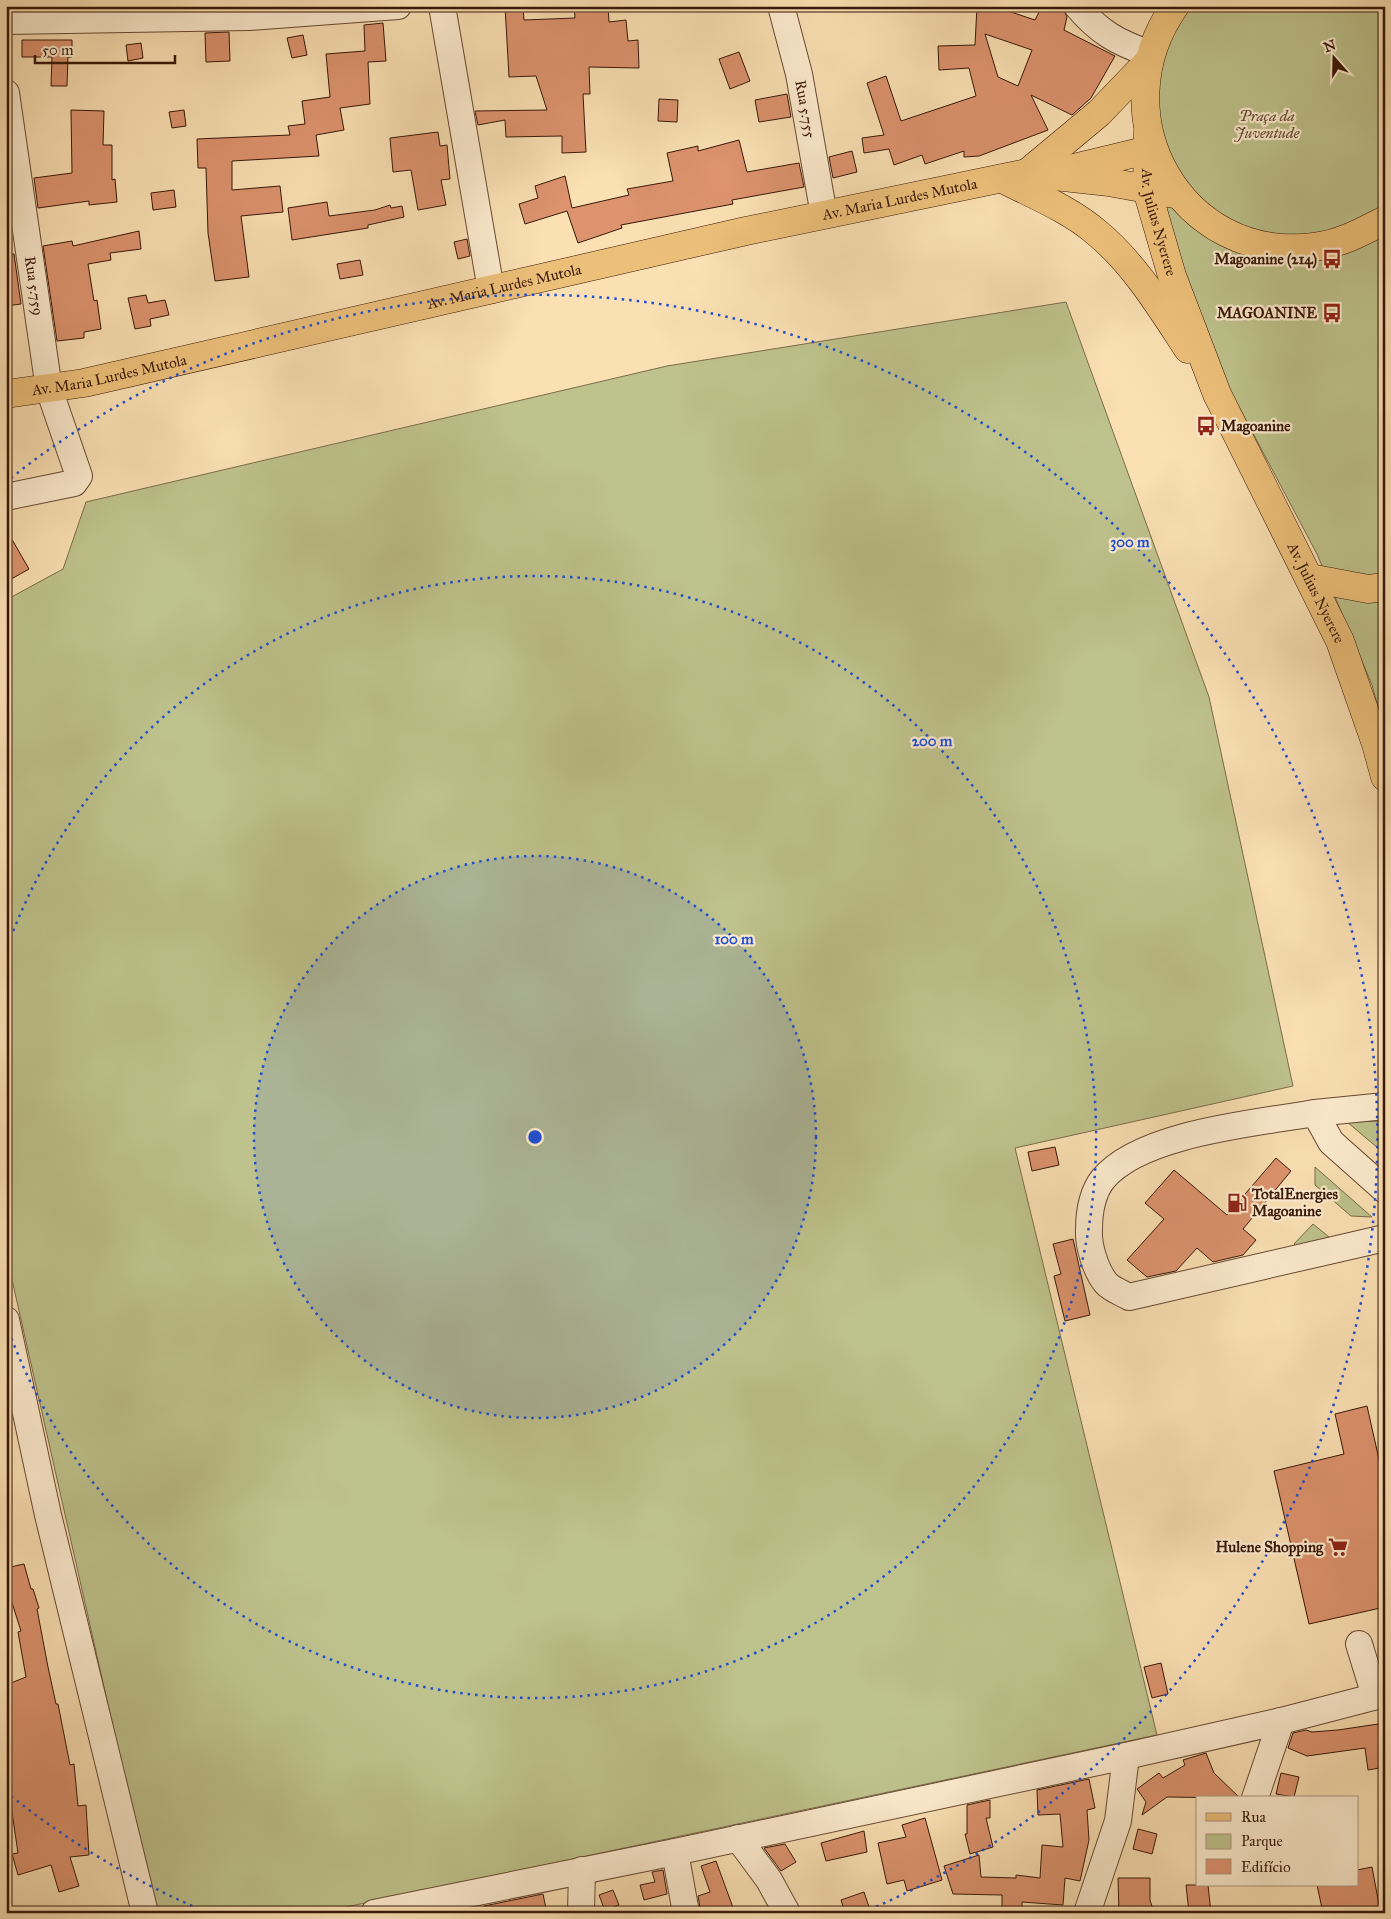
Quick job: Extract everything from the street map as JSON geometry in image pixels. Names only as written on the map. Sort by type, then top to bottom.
[{"type":"main road","points":[[1175,6],[1163,24],[1149,58],[1144,102],[1148,142],[1180,195],[1206,219],[1239,238],[1276,247],[1314,247],[1352,238],[1385,220]]},
{"type":"main road","points":[[1015,176],[1099,113],[1149,58]]},
{"type":"main road","points":[[6,400],[57,392],[278,349],[952,197],[1148,142]]},
{"type":"main road","name":"Av. Julius Nyerere","points":[[1148,142],[1147,190],[1172,276],[1223,405],[1340,641],[1376,744],[1385,777]]},
{"type":"main road","name":"Av. Maria Lurdes Mutola","points":[[6,394],[49,389],[824,215],[1015,176]]},
{"type":"main road","points":[[1015,176],[1109,182],[1180,195]]},
{"type":"main road","points":[[1015,176],[1096,231],[1122,256],[1159,305],[1223,405]]},
{"type":"main road","points":[[1310,578],[1368,589],[1385,586]]},
{"type":"street","points":[[6,21],[249,18],[398,6]]},
{"type":"street","points":[[442,6],[491,290]]},
{"type":"street","points":[[1077,6],[1088,18],[1119,43],[1149,58]]},
{"type":"street","name":"Rua 5.755","points":[[787,8],[824,215]]},
{"type":"street","name":"Rua 5.759","points":[[6,93],[30,269],[49,389],[78,471],[78,480],[74,483],[6,497]]},
{"type":"street","points":[[1206,219],[1233,243],[1281,255],[1331,250],[1373,235],[1385,224]]},
{"type":"street","points":[[1385,1106],[1315,1113],[1190,1136],[1150,1147],[1123,1163],[1103,1180],[1090,1209],[1088,1239],[1107,1284],[1129,1297],[1385,1238]]},
{"type":"street","points":[[1315,1113],[1332,1142],[1385,1190]]},
{"type":"street","points":[[6,1320],[48,1515],[145,1913]]},
{"type":"street","points":[[374,1913],[675,1852],[1126,1756],[1280,1721],[1380,1695],[1359,1644]]},
{"type":"street","points":[[1256,1796],[1280,1721]]},
{"type":"street","points":[[1087,1913],[1118,1822],[1126,1756]]},
{"type":"street","points":[[738,1838],[769,1880],[787,1913]]},
{"type":"street","points":[[675,1852],[686,1913]]},
{"type":"street","points":[[581,1913],[582,1870]]},
{"type":"green space","name":"Praça da Juventude","points":[[1175,6],[1385,6],[1385,732],[1372,685],[1317,554],[1230,390],[1179,266],[1148,133]]},
{"type":"green space","points":[[1066,302],[1209,697],[1293,1086],[1015,1148],[1157,1735],[318,1913],[155,1913],[6,1253],[6,600],[63,569],[86,502],[667,366]]},
{"type":"green space","points":[[1385,1121],[1385,1154],[1347,1122]]},
{"type":"green space","points":[[1315,1167],[1372,1217],[1351,1216],[1315,1185]]},
{"type":"green space","points":[[1313,1224],[1329,1237],[1326,1243],[1299,1249],[1294,1244]]},
{"type":"building","points":[[505,6],[523,6],[524,20],[575,18],[574,6],[608,6],[609,22],[626,20],[628,41],[638,40],[639,68],[589,67],[590,94],[583,94],[586,152],[562,153],[562,136],[506,137],[505,120],[478,125],[475,111],[547,110],[536,76],[509,77]]},
{"type":"building","points":[[977,6],[993,6],[1035,20],[1042,6],[1062,6],[1067,17],[1064,30],[1115,56],[1091,98],[1072,115],[1031,95],[1048,130],[979,156],[964,157],[964,151],[925,164],[922,155],[894,165],[889,149],[864,153],[862,138],[884,135],[867,83],[886,76],[901,121],[976,96],[969,68],[939,70],[938,46],[975,45]],"holes":[[[985,34],[1032,50],[1018,86],[998,77]]]},
{"type":"building","points":[[383,23],[386,61],[368,62],[370,104],[340,108],[344,130],[316,135],[319,156],[232,161],[232,190],[280,186],[283,212],[241,216],[249,277],[215,281],[208,233],[206,168],[198,168],[197,139],[290,135],[288,126],[305,124],[302,101],[330,97],[326,54],[365,51],[364,25]]},
{"type":"building","points":[[229,32],[230,61],[206,62],[205,33]]},
{"type":"building","points":[[303,35],[307,55],[292,58],[287,38]]},
{"type":"building","points":[[22,40],[72,40],[72,57],[68,57],[67,86],[51,86],[52,57],[22,57]]},
{"type":"building","points":[[141,43],[143,58],[128,61],[126,45]]},
{"type":"building","points":[[739,52],[750,81],[730,89],[719,59]]},
{"type":"building","points":[[787,94],[791,117],[759,122],[755,100]]},
{"type":"building","points":[[659,99],[678,100],[677,122],[658,121]]},
{"type":"building","points":[[71,110],[104,111],[103,145],[112,145],[112,180],[115,179],[117,202],[89,205],[89,201],[38,208],[34,178],[72,173]]},
{"type":"building","points":[[184,110],[186,126],[172,128],[169,112]]},
{"type":"building","points":[[438,132],[440,146],[447,145],[450,179],[441,180],[446,205],[418,210],[411,170],[393,172],[390,138]]},
{"type":"building","points":[[739,140],[747,172],[799,163],[804,187],[732,200],[733,204],[621,225],[622,228],[578,243],[567,211],[525,224],[519,204],[538,198],[535,186],[565,176],[572,208],[629,195],[627,189],[673,181],[667,153],[698,146],[698,151]]},
{"type":"building","points":[[852,151],[857,172],[833,178],[829,157]]},
{"type":"building","points":[[174,190],[176,207],[153,210],[151,193]]},
{"type":"building","points":[[327,202],[329,216],[375,210],[390,205],[391,208],[402,206],[404,217],[368,225],[368,228],[292,240],[288,208]]},
{"type":"building","points":[[139,231],[141,249],[110,253],[111,260],[88,264],[94,301],[97,300],[101,329],[84,332],[84,338],[57,341],[43,246],[72,241],[73,246]]},
{"type":"building","points":[[467,239],[470,256],[458,259],[454,242]]},
{"type":"building","points":[[6,254],[14,254],[21,304],[6,306]]},
{"type":"building","points":[[360,260],[363,275],[340,279],[337,264]]},
{"type":"building","points":[[146,295],[148,303],[165,300],[169,315],[150,319],[151,326],[135,329],[128,298]]},
{"type":"building","points":[[6,529],[29,569],[6,582]]},
{"type":"building","points":[[1055,1147],[1059,1165],[1032,1171],[1028,1152]]},
{"type":"building","points":[[1276,1158],[1291,1171],[1243,1229],[1256,1240],[1243,1255],[1213,1262],[1197,1248],[1176,1271],[1147,1277],[1127,1260],[1164,1219],[1145,1203],[1174,1170],[1227,1215]]},
{"type":"building","points":[[1073,1239],[1090,1315],[1065,1321],[1054,1276],[1061,1274],[1053,1244]]},
{"type":"building","name":"Hulene Shopping","points":[[1367,1406],[1385,1486],[1385,1607],[1309,1624],[1274,1471],[1344,1454],[1335,1414]]},
{"type":"building","points":[[24,1564],[39,1608],[37,1609],[48,1667],[56,1704],[58,1704],[70,1765],[74,1764],[78,1806],[86,1805],[89,1855],[70,1857],[79,1886],[59,1892],[51,1865],[18,1875],[12,1854],[18,1853],[12,1812],[10,1771],[6,1772],[6,1724],[11,1723],[6,1706],[6,1685],[26,1677],[18,1632],[21,1631],[6,1584],[6,1568]]},
{"type":"building","points":[[1161,1663],[1168,1694],[1152,1698],[1144,1667]]},
{"type":"building","points":[[1385,1723],[1385,1767],[1368,1770],[1365,1748],[1307,1756],[1288,1748],[1293,1733],[1306,1730],[1312,1732],[1338,1730]]},
{"type":"building","points":[[1206,1753],[1214,1773],[1238,1796],[1167,1797],[1142,1815],[1146,1802],[1137,1789],[1159,1773],[1163,1778],[1185,1765],[1183,1760]]},
{"type":"building","points":[[1281,1773],[1299,1777],[1294,1796],[1276,1794]]},
{"type":"building","points":[[1089,1779],[1095,1808],[1087,1810],[1089,1840],[1080,1881],[1065,1878],[1063,1905],[1022,1902],[1022,1913],[1002,1913],[1002,1895],[953,1894],[944,1866],[979,1855],[981,1877],[1016,1878],[1016,1875],[1040,1878],[1042,1845],[1063,1847],[1060,1814],[1038,1815],[1037,1790]]},
{"type":"building","points":[[990,1800],[990,1818],[986,1818],[993,1847],[970,1854],[965,1834],[967,1834],[967,1805]]},
{"type":"building","points":[[925,1818],[942,1880],[907,1891],[904,1880],[887,1884],[878,1843],[906,1837],[902,1825]]},
{"type":"building","points":[[1138,1829],[1157,1834],[1152,1854],[1133,1849]]},
{"type":"building","points":[[864,1831],[867,1852],[826,1861],[821,1843]]},
{"type":"building","points":[[785,1844],[796,1862],[781,1871],[764,1848]]},
{"type":"building","points":[[716,1861],[735,1913],[701,1913],[698,1896],[710,1892],[701,1866]]},
{"type":"building","points":[[1372,1867],[1380,1910],[1368,1913],[1323,1913],[1317,1886],[1358,1886],[1358,1870]]},
{"type":"building","points":[[663,1870],[667,1894],[644,1900],[640,1885],[655,1882],[652,1872]]},
{"type":"building","points":[[1118,1878],[1150,1878],[1150,1900],[1154,1913],[1119,1913]]},
{"type":"building","points":[[1186,1885],[1208,1886],[1211,1913],[1189,1913]]},
{"type":"building","points":[[613,1890],[619,1905],[605,1911],[599,1895]]},
{"type":"building","points":[[864,1892],[871,1913],[845,1913],[841,1900]]},
{"type":"building","points":[[543,1894],[547,1913],[484,1913],[484,1906]]},
{"type":"place","name":"Magoanine (214)","points":[[1332,259]]},
{"type":"place","name":"MAGOANINE","points":[[1332,313]]},
{"type":"place","name":"Magoanine","points":[[1206,426]]},
{"type":"place","name":"TotalEnergies Magoanine","points":[[1237,1203]]},
{"type":"place","name":"Hulene Shopping","points":[[1338,1547]]}]
